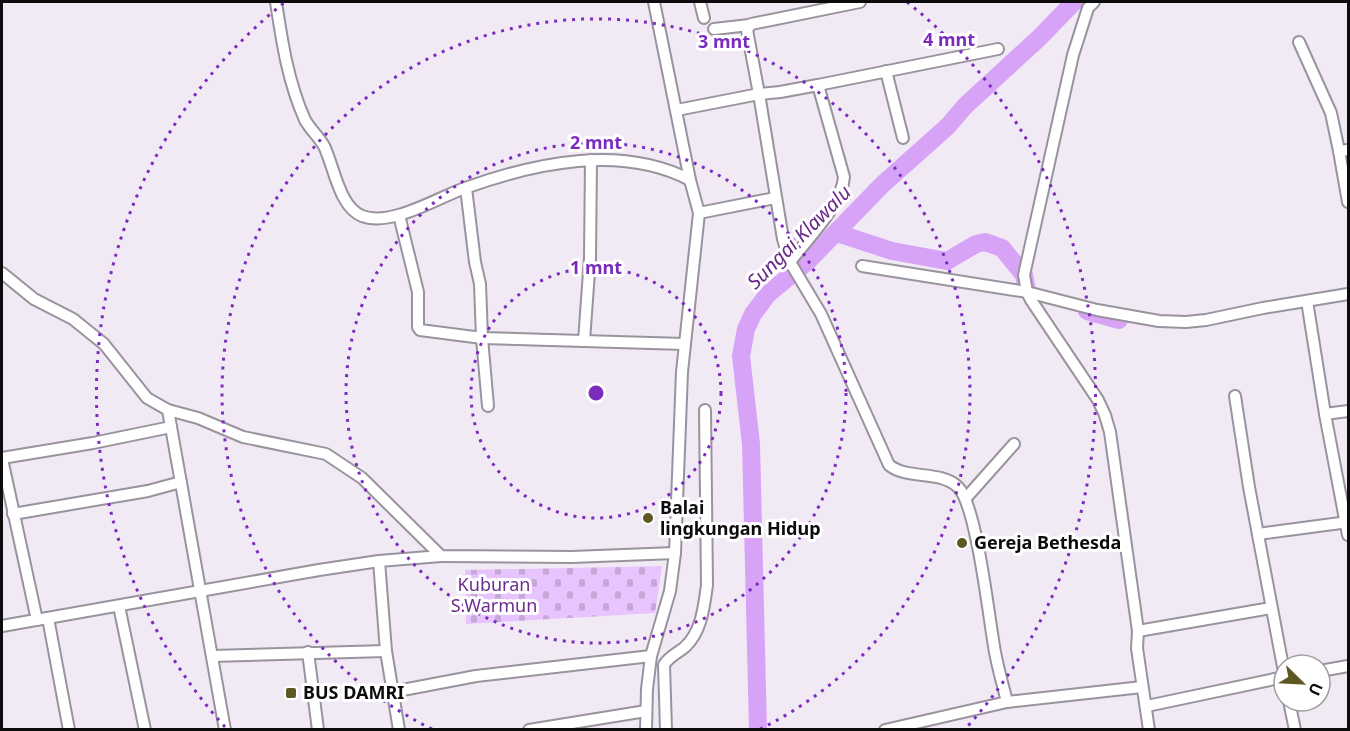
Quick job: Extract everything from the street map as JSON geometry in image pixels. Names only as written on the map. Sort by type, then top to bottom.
[{"type":"street","points":[[276,2],[285,63],[294,92],[306,122],[323,145],[343,198],[360,216],[385,218],[399,215],[466,188],[551,165],[591,160],[656,167],[690,180]]},
{"type":"street","points":[[646,729],[651,656],[670,591],[675,553],[684,344],[699,213],[690,180],[654,2]]},
{"type":"street","points":[[700,2],[704,18]]},
{"type":"street","points":[[714,29],[749,26],[759,21],[860,2]]},
{"type":"street","points":[[1088,4],[1073,55],[1024,275],[1027,292],[1098,400],[1110,432],[1138,631],[1137,648],[1149,729]]},
{"type":"street","points":[[749,26],[747,30],[775,198],[783,238],[793,266],[821,314],[889,465],[904,471],[947,480],[956,485],[966,498],[995,654],[1007,702]]},
{"type":"street","points":[[1299,42],[1331,113],[1344,150],[1348,202]]},
{"type":"street","points":[[677,110],[998,49]]},
{"type":"street","points":[[886,71],[903,138]]},
{"type":"street","points":[[793,266],[837,201],[843,188],[844,177],[818,85]]},
{"type":"street","points":[[584,341],[590,258],[591,160]]},
{"type":"street","points":[[466,188],[480,284],[488,406]]},
{"type":"street","points":[[699,213],[775,198]]},
{"type":"street","points":[[399,215],[418,292],[418,327],[420,330],[482,339],[684,344]]},
{"type":"street","points":[[862,266],[1027,292],[1127,316],[1158,321],[1206,321],[1263,308],[1348,294]]},
{"type":"street","points":[[2,273],[34,299],[73,319],[104,344],[147,398],[168,410],[198,418],[243,437],[326,454],[362,477],[441,556]]},
{"type":"street","points":[[1307,301],[1348,535]]},
{"type":"street","points":[[1235,396],[1249,487],[1280,653]]},
{"type":"street","points":[[168,410],[225,729]]},
{"type":"street","points":[[666,729],[664,665],[685,647],[695,633],[703,612],[707,585],[705,410]]},
{"type":"street","points":[[1325,414],[1348,411]]},
{"type":"street","points":[[37,620],[2,459],[171,427]]},
{"type":"street","points":[[966,498],[1014,444]]},
{"type":"street","points":[[13,514],[148,491],[181,482]]},
{"type":"street","points":[[1258,534],[1347,522]]},
{"type":"street","points":[[2,626],[379,561],[441,556],[572,557],[675,553]]},
{"type":"street","points":[[379,561],[386,651],[399,729]]},
{"type":"street","points":[[118,606],[145,729]]},
{"type":"street","points":[[1138,631],[1271,608]]},
{"type":"street","points":[[48,618],[69,729]]},
{"type":"street","points":[[212,656],[386,651]]},
{"type":"street","points":[[308,652],[318,729]]},
{"type":"street","points":[[392,692],[476,676],[651,656]]},
{"type":"street","points":[[1332,669],[1348,666]]},
{"type":"street","points":[[1147,706],[1272,680]]},
{"type":"street","points":[[885,729],[1007,702],[1142,687]]},
{"type":"street","points":[[529,729],[646,711]]},
{"type":"street","points":[[1292,713],[1295,729]]},
{"type":"green space","name":"Kuburan S.Warmun","points":[[662,566],[655,613],[466,624],[465,570]]},
{"type":"waterway","name":"Sungai Klawalu","points":[[758,730],[751,444],[741,356],[746,329],[753,314],[768,294],[809,260],[883,184],[948,126],[965,106],[1039,38],[1074,2]]},
{"type":"waterway","points":[[837,233],[892,251],[947,261],[976,244],[985,242],[1002,248],[1024,275],[1027,291]]},
{"type":"waterway","points":[[1087,311],[1119,320]]},
{"type":"place","name":"Balai lingkungan Hidup","points":[[648,518]]},
{"type":"place","name":"Gereja Bethesda","points":[[962,543]]},
{"type":"place","name":"BUS DAMRI","points":[[291,693]]}]
